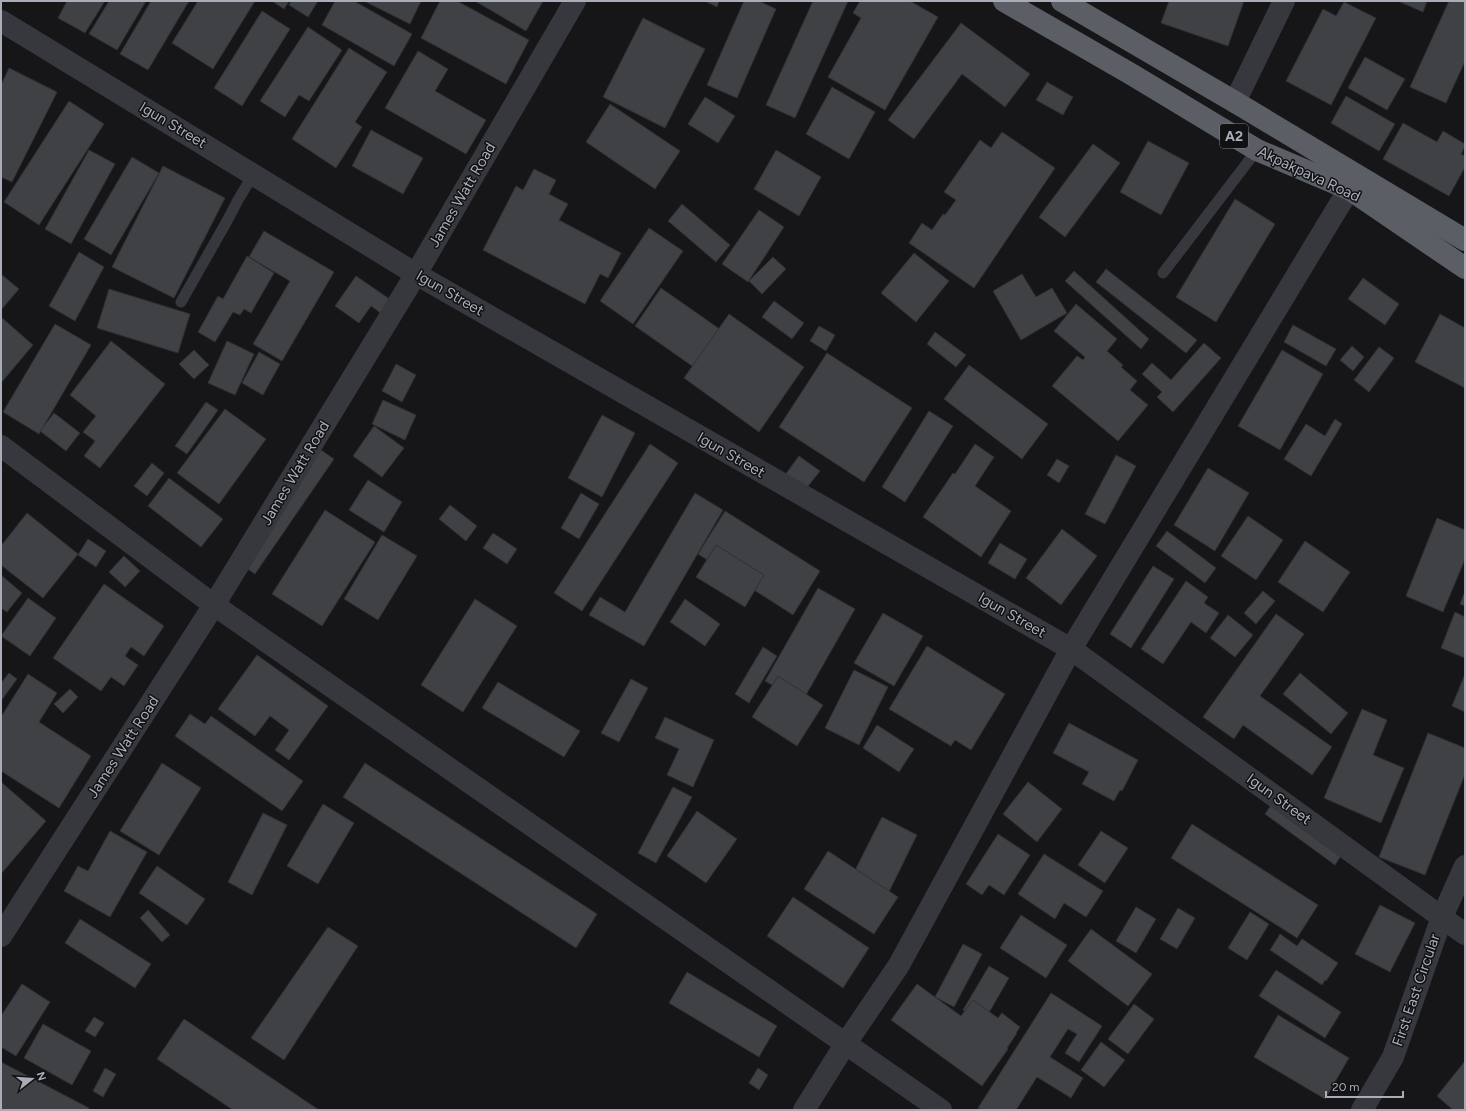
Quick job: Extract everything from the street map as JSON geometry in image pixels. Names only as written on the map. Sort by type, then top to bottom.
[{"type":"highway","name":"Akpakpava Road","points":[[1004,1],[1131,74],[1257,150],[1349,189],[1465,268]]},
{"type":"highway","name":"Akpakpava Road","points":[[1062,1],[1235,102],[1465,240]]},
{"type":"street","name":"James Watt Road","points":[[4,926],[214,605],[416,274],[575,1]]},
{"type":"street","points":[[1235,102],[1284,1]]},
{"type":"street","name":"Igun Street","points":[[1,21],[416,274],[1071,649],[1465,934]]},
{"type":"street","points":[[804,1110],[846,1043],[899,965],[1071,649],[1349,189]]},
{"type":"street","points":[[1,446],[214,605],[941,1110]]},
{"type":"street","name":"First East Circular","points":[[1362,1110],[1393,1057],[1442,917],[1465,866]]},
{"type":"lane","points":[[1163,273],[1257,150]]},
{"type":"lane","points":[[181,302],[254,174]]},
{"type":"building","points":[[67,1],[105,1],[85,33],[58,18]]},
{"type":"building","points":[[109,1],[146,1],[117,50],[89,34]]},
{"type":"building","points":[[151,1],[189,1],[148,70],[120,54]]},
{"type":"building","points":[[198,1],[255,1],[213,69],[172,43]]},
{"type":"building","points":[[272,1],[289,1],[284,9]]},
{"type":"building","points":[[291,1],[318,1],[308,17],[289,5]]},
{"type":"building","points":[[335,1],[354,1],[412,34],[394,66],[322,25]]},
{"type":"building","points":[[364,1],[421,1],[410,24]]},
{"type":"building","points":[[440,1],[457,1],[529,40],[506,84],[421,38]]},
{"type":"building","points":[[475,1],[543,1],[526,31]]},
{"type":"building","points":[[705,1],[719,1],[717,7]]},
{"type":"building","points":[[744,1],[759,1],[776,9],[737,98],[707,85]]},
{"type":"building","points":[[813,1],[848,1],[795,118],[766,105]]},
{"type":"building","points":[[860,1],[910,1],[938,17],[885,110],[828,77],[861,18],[853,13]]},
{"type":"building","points":[[1169,1],[1244,1],[1228,46],[1161,23]]},
{"type":"building","points":[[1398,1],[1427,1],[1423,12]]},
{"type":"building","points":[[1449,1],[1465,1],[1465,61],[1446,103],[1410,87]]},
{"type":"building","points":[[1344,2],[1376,18],[1331,105],[1286,81],[1323,9],[1336,16]]},
{"type":"building","points":[[262,11],[290,29],[242,106],[214,88]]},
{"type":"building","points":[[643,18],[705,49],[665,128],[603,97]]},
{"type":"building","points":[[961,23],[1030,74],[1005,107],[962,74],[914,139],[888,120]]},
{"type":"building","points":[[308,27],[342,50],[309,101],[299,95],[285,117],[260,101]]},
{"type":"building","points":[[349,48],[387,72],[355,122],[362,127],[336,168],[292,139]]},
{"type":"building","points":[[418,51],[448,69],[435,91],[486,120],[466,154],[385,108]]},
{"type":"building","points":[[1365,57],[1405,79],[1387,110],[1348,88]]},
{"type":"building","points":[[9,68],[57,92],[12,182],[1,177],[1,85]]},
{"type":"building","points":[[1047,82],[1073,97],[1063,115],[1036,100]]},
{"type":"building","points":[[832,87],[875,112],[849,159],[806,134]]},
{"type":"building","points":[[1346,96],[1395,124],[1379,151],[1331,123]]},
{"type":"building","points":[[705,97],[735,116],[718,143],[688,124]]},
{"type":"building","points":[[69,101],[104,124],[39,225],[4,202]]},
{"type":"building","points":[[610,104],[680,151],[655,189],[586,142]]},
{"type":"building","points":[[1403,123],[1437,142],[1443,131],[1465,144],[1461,154],[1465,156],[1465,167],[1449,196],[1383,159]]},
{"type":"building","points":[[371,130],[423,158],[403,194],[352,166]]},
{"type":"building","points":[[1002,132],[1055,168],[974,288],[909,243],[922,223],[932,230],[943,214],[945,215],[956,200],[944,192],[980,140],[991,148]]},
{"type":"building","points":[[1148,141],[1189,163],[1161,215],[1120,192]]},
{"type":"building","points":[[1093,144],[1120,163],[1065,237],[1039,217]]},
{"type":"building","points":[[89,150],[115,164],[71,244],[45,229]]},
{"type":"building","points":[[776,150],[821,177],[799,216],[754,189]]},
{"type":"building","points":[[132,157],[159,173],[111,255],[84,239]]},
{"type":"building","points":[[163,166],[225,198],[174,298],[112,267]]},
{"type":"building","points":[[534,169],[556,180],[549,194],[568,204],[559,220],[621,253],[608,278],[600,274],[585,304],[483,250],[516,186],[523,190]]},
{"type":"building","points":[[1235,199],[1275,224],[1216,322],[1176,297]]},
{"type":"building","points":[[682,204],[730,245],[716,262],[668,221]]},
{"type":"building","points":[[759,210],[784,227],[748,282],[722,264]]},
{"type":"building","points":[[649,228],[683,251],[633,324],[600,301]]},
{"type":"building","points":[[264,231],[334,272],[282,361],[253,344],[290,281],[249,257]]},
{"type":"building","points":[[79,252],[104,267],[75,321],[49,306]]},
{"type":"building","points":[[914,253],[949,281],[916,322],[881,293]]},
{"type":"building","points":[[247,256],[274,273],[251,313],[244,309],[240,315],[233,312],[215,342],[198,332],[218,296],[223,299]]},
{"type":"building","points":[[773,257],[786,269],[762,294],[749,281]]},
{"type":"building","points":[[1106,269],[1197,340],[1186,353],[1096,282]]},
{"type":"building","points":[[1074,271],[1149,339],[1141,349],[1065,281]]},
{"type":"building","points":[[1,274],[19,289],[1,310]]},
{"type":"building","points":[[1022,274],[1036,297],[1052,288],[1067,313],[1021,340],[993,291]]},
{"type":"building","points":[[356,276],[391,300],[382,314],[371,306],[359,323],[335,306]]},
{"type":"building","points":[[1363,278],[1399,304],[1385,325],[1348,299]]},
{"type":"building","points":[[661,288],[721,330],[695,368],[635,326]]},
{"type":"building","points":[[109,289],[190,314],[178,353],[97,328]]},
{"type":"building","points":[[774,301],[804,323],[792,339],[762,317]]},
{"type":"building","points":[[1076,304],[1117,339],[1107,351],[1123,365],[1121,367],[1137,381],[1130,390],[1148,405],[1118,441],[1052,386],[1077,356],[1083,360],[1085,357],[1054,331]]},
{"type":"building","points":[[729,314],[804,367],[759,432],[684,378]]},
{"type":"building","points":[[1440,314],[1465,328],[1465,388],[1415,362]]},
{"type":"building","points":[[1,317],[33,345],[1,383]]},
{"type":"building","points":[[55,324],[91,345],[39,434],[3,412]]},
{"type":"building","points":[[1293,325],[1336,349],[1326,366],[1284,342]]},
{"type":"building","points":[[819,326],[835,335],[826,351],[810,341]]},
{"type":"building","points":[[935,332],[966,355],[956,367],[927,344]]},
{"type":"building","points":[[111,341],[165,384],[100,468],[84,456],[95,441],[83,432],[96,416],[70,395]]},
{"type":"building","points":[[227,341],[254,354],[235,395],[208,383]]},
{"type":"building","points":[[1204,343],[1221,358],[1173,412],[1157,397],[1162,392],[1142,374],[1152,363],[1171,380]]},
{"type":"building","points":[[1352,346],[1364,357],[1353,371],[1340,360]]},
{"type":"building","points":[[1379,347],[1394,358],[1369,392],[1354,380]]},
{"type":"building","points":[[194,350],[209,365],[194,379],[179,364]]},
{"type":"building","points":[[1282,350],[1323,374],[1280,450],[1238,426]]},
{"type":"building","points":[[259,352],[280,364],[263,395],[242,383]]},
{"type":"building","points":[[827,353],[912,408],[864,482],[779,427]]},
{"type":"building","points":[[396,364],[416,375],[402,402],[382,391]]},
{"type":"building","points":[[969,365],[1048,424],[1022,459],[944,399]]},
{"type":"building","points":[[383,400],[416,415],[405,440],[372,424]]},
{"type":"building","points":[[206,402],[218,410],[187,454],[175,446]]},
{"type":"building","points":[[225,409],[266,439],[219,504],[177,473]]},
{"type":"building","points":[[929,411],[953,426],[905,502],[882,487]]},
{"type":"building","points":[[54,413],[80,433],[66,451],[40,431]]},
{"type":"building","points":[[602,415],[635,433],[602,497],[568,478]]},
{"type":"building","points":[[1335,419],[1342,424],[1311,476],[1284,459],[1306,424],[1325,436]]},
{"type":"building","points":[[374,426],[404,448],[382,477],[353,456]]},
{"type":"building","points":[[650,444],[678,463],[582,611],[554,593]]},
{"type":"building","points":[[975,444],[994,457],[975,486],[1011,511],[981,557],[923,517]]},
{"type":"building","points":[[321,450],[334,459],[255,574],[242,565]]},
{"type":"building","points":[[1116,455],[1136,466],[1105,524],[1085,514]]},
{"type":"building","points":[[799,456],[820,471],[805,490],[785,475]]},
{"type":"building","points":[[1057,459],[1069,466],[1059,483],[1047,475]]},
{"type":"building","points":[[152,463],[164,473],[147,496],[134,486]]},
{"type":"building","points":[[1208,468],[1249,493],[1215,551],[1174,525]]},
{"type":"building","points":[[169,478],[223,519],[201,547],[148,506]]},
{"type":"building","points":[[368,480],[402,502],[384,532],[349,510]]},
{"type":"building","points":[[581,493],[599,504],[579,539],[561,528]]},
{"type":"building","points":[[695,493],[723,510],[644,646],[589,615],[600,597],[625,612]]},
{"type":"building","points":[[450,505],[477,526],[466,541],[439,519]]},
{"type":"building","points":[[325,510],[375,542],[322,626],[272,594]]},
{"type":"building","points":[[725,511],[820,571],[793,615],[698,554]]},
{"type":"building","points":[[27,513],[78,554],[43,598],[1,565],[1,546]]},
{"type":"building","points":[[1248,516],[1283,540],[1256,580],[1221,556]]},
{"type":"building","points":[[1437,518],[1465,530],[1465,559],[1443,612],[1406,596]]},
{"type":"building","points":[[1062,529],[1097,556],[1061,605],[1026,578]]},
{"type":"building","points":[[1167,531],[1216,568],[1205,583],[1156,546]]},
{"type":"building","points":[[493,533],[517,549],[507,564],[483,548]]},
{"type":"building","points":[[382,535],[417,556],[378,620],[344,599]]},
{"type":"building","points":[[88,539],[106,551],[96,567],[78,555]]},
{"type":"building","points":[[1305,541],[1350,572],[1323,612],[1278,582]]},
{"type":"building","points":[[1000,543],[1027,559],[1015,579],[988,563]]},
{"type":"building","points":[[716,545],[764,575],[745,607],[696,577]]},
{"type":"building","points":[[124,556],[140,571],[125,587],[109,572]]},
{"type":"building","points":[[1153,566],[1174,579],[1131,648],[1110,634]]},
{"type":"building","points":[[1,575],[22,593],[7,612],[1,608]]},
{"type":"building","points":[[1186,581],[1208,597],[1204,603],[1219,613],[1206,633],[1191,622],[1163,664],[1141,649]]},
{"type":"building","points":[[104,584],[164,626],[144,656],[131,647],[125,656],[138,665],[124,686],[111,677],[101,691],[53,658]]},
{"type":"building","points":[[818,588],[855,609],[802,702],[765,681]]},
{"type":"building","points":[[1263,591],[1275,601],[1256,624],[1244,613]]},
{"type":"building","points":[[1465,591],[1465,606],[1460,604]]},
{"type":"building","points":[[28,598],[56,618],[30,656],[1,636]]},
{"type":"building","points":[[475,599],[517,626],[463,712],[421,685]]},
{"type":"building","points":[[685,599],[720,624],[705,646],[670,622]]},
{"type":"building","points":[[1455,612],[1465,617],[1465,658],[1441,648]]},
{"type":"building","points":[[883,613],[923,636],[894,686],[854,663]]},
{"type":"building","points":[[1276,614],[1304,634],[1260,696],[1332,747],[1312,775],[1243,725],[1234,739],[1203,717]]},
{"type":"building","points":[[1228,615],[1253,635],[1235,657],[1210,638]]},
{"type":"building","points":[[927,646],[1005,694],[971,750],[955,740],[951,746],[889,709]]},
{"type":"building","points":[[763,647],[777,656],[749,703],[735,694]]},
{"type":"building","points":[[257,655],[328,706],[289,760],[275,750],[289,730],[270,716],[255,736],[218,709]]},
{"type":"building","points":[[854,670],[888,687],[859,745],[825,728]]},
{"type":"building","points":[[9,673],[17,679],[1,701],[1,683]]},
{"type":"building","points":[[1300,673],[1348,713],[1331,734],[1283,694]]},
{"type":"building","points":[[28,674],[57,693],[39,722],[91,756],[59,808],[1,771],[1,717]]},
{"type":"building","points":[[1465,674],[1465,712],[1452,706]]},
{"type":"building","points":[[778,676],[823,705],[797,746],[752,717]]},
{"type":"building","points":[[631,679],[648,688],[619,742],[601,733]]},
{"type":"building","points":[[498,682],[580,731],[564,757],[482,708]]},
{"type":"building","points":[[70,689],[78,697],[63,713],[54,704]]},
{"type":"building","points":[[1362,709],[1387,720],[1373,755],[1404,768],[1381,823],[1324,798]]},
{"type":"building","points":[[190,714],[205,724],[211,716],[303,781],[282,811],[175,736]]},
{"type":"building","points":[[665,717],[714,740],[693,787],[667,775],[679,749],[655,738]]},
{"type":"building","points":[[1069,723],[1138,760],[1122,791],[1120,790],[1114,801],[1082,784],[1089,772],[1053,753]]},
{"type":"building","points":[[877,725],[914,749],[899,772],[863,748]]},
{"type":"building","points":[[1428,733],[1465,748],[1465,774],[1425,875],[1379,857]]},
{"type":"building","points":[[162,763],[201,788],[159,855],[120,831]]},
{"type":"building","points":[[365,763],[597,914],[576,948],[343,797]]},
{"type":"building","points":[[1,782],[46,821],[1,874]]},
{"type":"building","points":[[1028,782],[1062,809],[1037,842],[1003,814]]},
{"type":"building","points":[[673,787],[692,797],[656,863],[638,853]]},
{"type":"building","points":[[1274,801],[1344,851],[1335,865],[1265,814]]},
{"type":"building","points":[[323,804],[354,823],[318,884],[287,866]]},
{"type":"building","points":[[697,811],[737,839],[706,883],[667,856]]},
{"type":"building","points":[[263,813],[287,825],[252,895],[228,882]]},
{"type":"building","points":[[882,817],[917,835],[882,906],[846,888]]},
{"type":"building","points":[[1192,824],[1318,905],[1297,938],[1171,858]]},
{"type":"building","points":[[110,831],[147,852],[110,917],[64,891],[78,866],[88,871]]},
{"type":"building","points":[[1101,831],[1128,848],[1105,883],[1078,865]]},
{"type":"building","points":[[998,834],[1030,855],[1004,895],[989,885],[982,895],[966,884]]},
{"type":"building","points":[[828,851],[898,897],[874,934],[804,889]]},
{"type":"building","points":[[1044,854],[1103,891],[1086,917],[1064,903],[1055,919],[1018,894]]},
{"type":"building","points":[[157,866],[205,899],[187,925],[139,893]]},
{"type":"building","points":[[793,897],[869,948],[843,988],[767,936]]},
{"type":"building","points":[[1380,905],[1415,923],[1390,972],[1355,954]]},
{"type":"building","points":[[1136,907],[1156,919],[1136,953],[1116,941]]},
{"type":"building","points":[[1178,908],[1195,918],[1177,949],[1160,939]]},
{"type":"building","points":[[148,910],[170,935],[162,942],[140,918]]},
{"type":"building","points":[[1250,912],[1269,924],[1247,960],[1228,948]]},
{"type":"building","points":[[1021,915],[1067,945],[1046,978],[1000,948]]},
{"type":"building","points":[[80,919],[151,964],[135,988],[65,943]]},
{"type":"building","points":[[328,927],[358,946],[284,1060],[251,1038]]},
{"type":"building","points":[[1091,929],[1152,974],[1128,1006],[1068,961]]},
{"type":"building","points":[[1280,934],[1297,946],[1302,939],[1338,963],[1322,985],[1270,950]]},
{"type":"building","points":[[963,944],[982,954],[954,1007],[935,997]]},
{"type":"building","points":[[989,966],[1009,978],[983,1023],[963,1010]]},
{"type":"building","points":[[1276,970],[1341,1012],[1325,1038],[1259,996]]},
{"type":"building","points":[[687,972],[777,1026],[759,1057],[669,1003]]},
{"type":"building","points":[[22,984],[50,1002],[16,1056],[1,1047],[1,1016]]},
{"type":"building","points":[[917,984],[961,1016],[973,1000],[998,1018],[1002,1013],[1020,1027],[1007,1048],[1008,1049],[982,1086],[891,1020]]},
{"type":"building","points":[[1051,993],[1102,1026],[1079,1062],[1065,1053],[1077,1034],[1068,1029],[1050,1057],[1083,1078],[1071,1098],[1037,1077],[1016,1110],[982,1110],[978,1108]]},
{"type":"building","points":[[1134,1004],[1154,1019],[1128,1054],[1108,1039]]},
{"type":"building","points":[[1278,1015],[1349,1058],[1325,1099],[1254,1057]]},
{"type":"building","points":[[94,1017],[104,1023],[95,1037],[85,1031]]},
{"type":"building","points":[[184,1019],[319,1110],[233,1110],[157,1059]]},
{"type":"building","points":[[43,1024],[91,1051],[72,1085],[24,1058]]},
{"type":"building","points":[[1101,1042],[1125,1060],[1104,1087],[1081,1070]]},
{"type":"building","points":[[1465,1061],[1465,1110],[1453,1110],[1437,1096]]},
{"type":"building","points":[[1,1062],[89,1108],[88,1110],[1,1110]]},
{"type":"building","points":[[105,1068],[116,1074],[103,1097],[93,1091]]},
{"type":"building","points":[[758,1068],[768,1075],[759,1090],[749,1083]]}]
